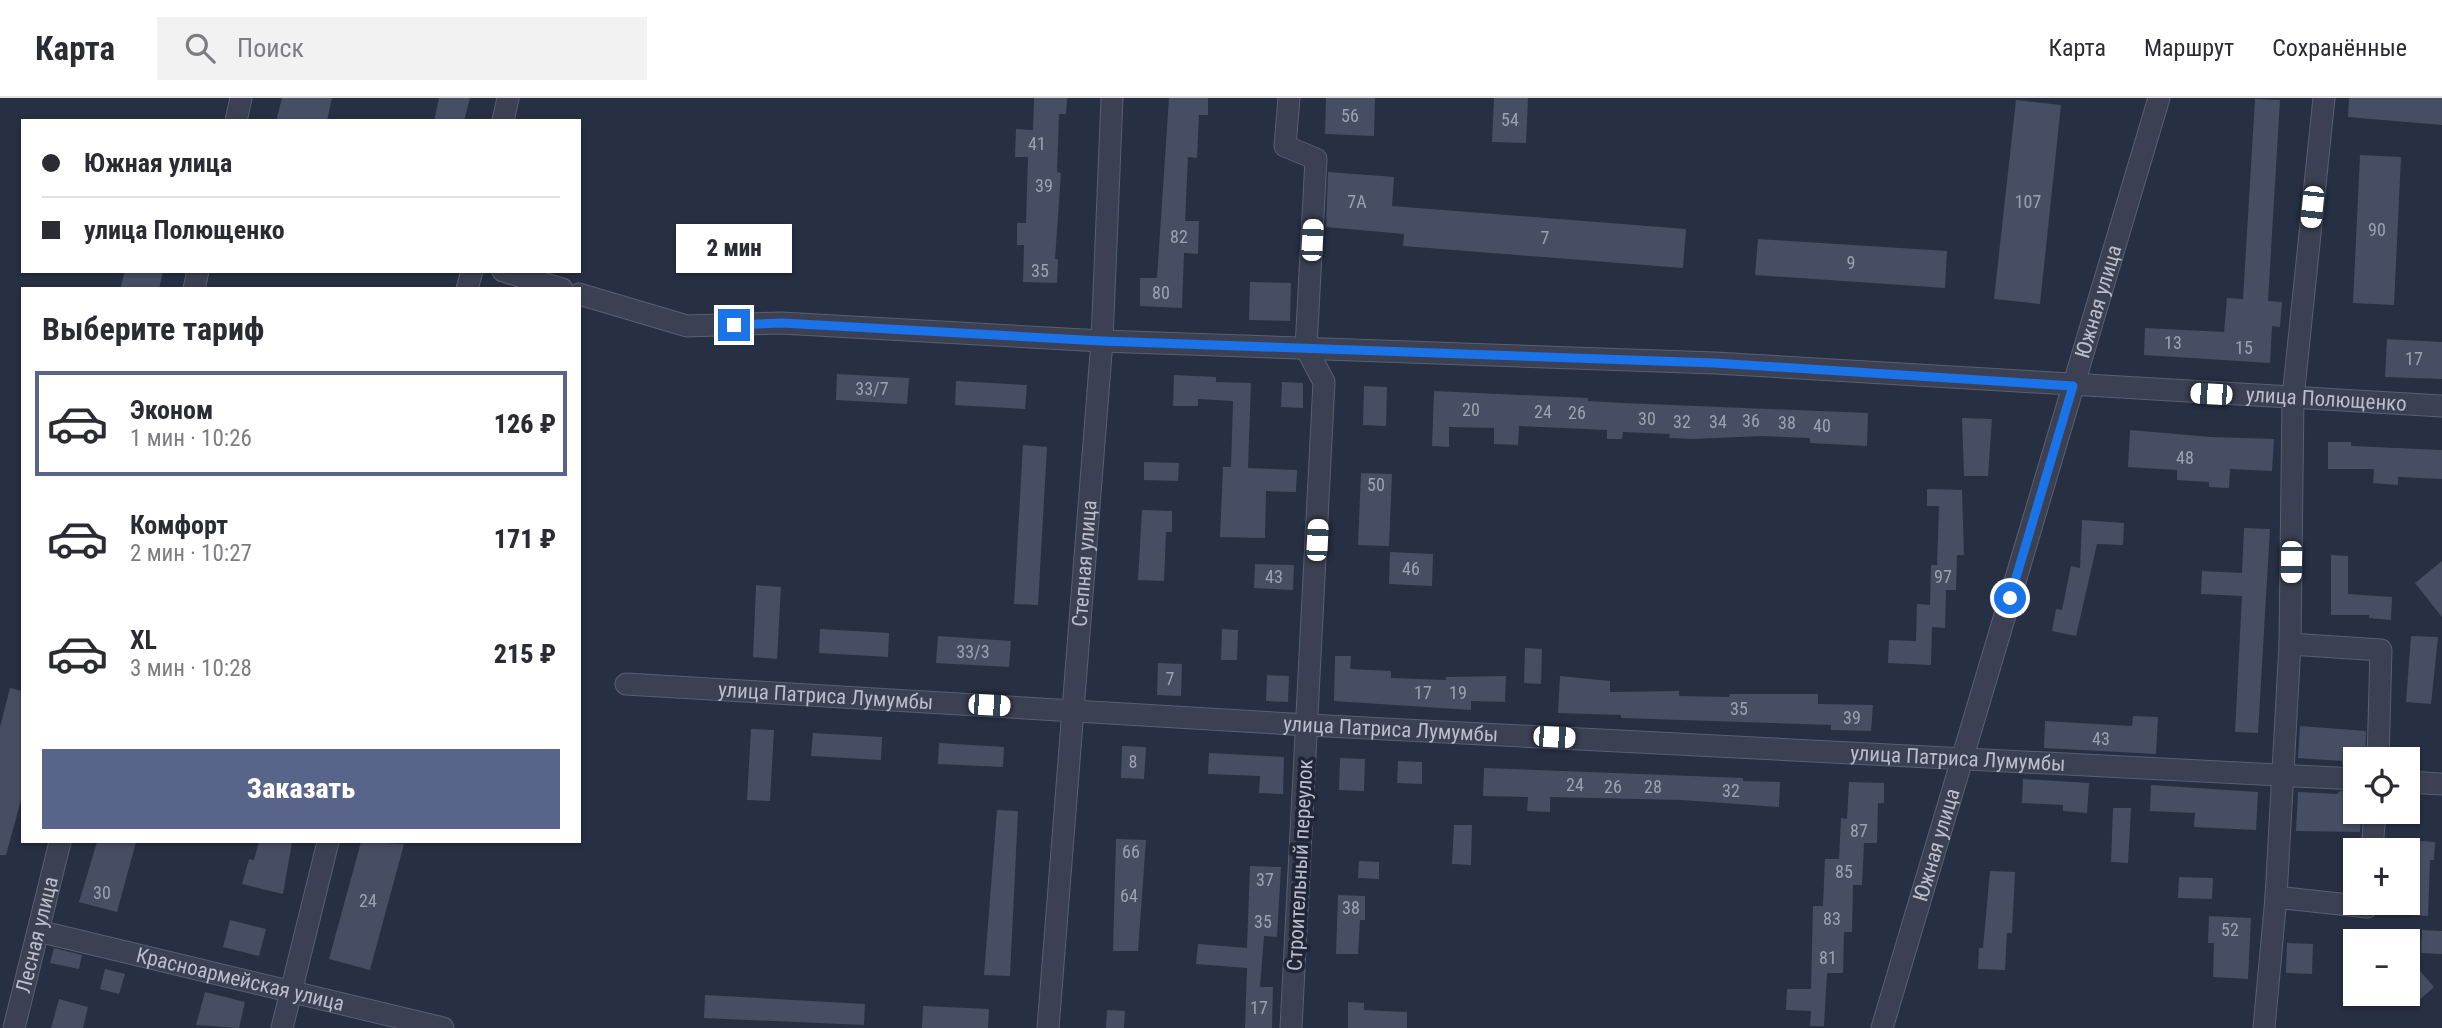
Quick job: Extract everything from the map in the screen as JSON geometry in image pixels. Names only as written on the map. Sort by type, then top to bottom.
[{"type":"street","points":[[236,119],[241,98]]},
{"type":"street","points":[[503,119],[508,98]]},
{"type":"street","name":"Степная улица","points":[[1048,1028],[1101,341],[1112,98]]},
{"type":"street","points":[[1289,98],[1286,146],[1316,159],[1306,348]]},
{"type":"street","name":"Южная улица","points":[[1882,1028],[2159,98]]},
{"type":"street","points":[[2264,1028],[2276,897],[2290,644],[2293,398],[2323,98]]},
{"type":"street","points":[[510,273],[555,287]]},
{"type":"street","name":"улица Полющенко","points":[[581,295],[687,326],[782,323],[1101,341],[1715,363],[2442,406]]},
{"type":"street","name":"Строительный переулок","points":[[1291,1028],[1324,382],[1306,348]]},
{"type":"street","points":[[2290,644],[2381,650],[2378,747]]},
{"type":"street","name":"улица Патриса Лумумбы","points":[[626,684],[1308,725],[2343,778]]},
{"type":"street","points":[[2420,782],[2442,783]]},
{"type":"street","name":"Лесная улица","points":[[14,1028],[60,843]]},
{"type":"street","points":[[282,1028],[328,843]]},
{"type":"street","points":[[2276,897],[2343,904]]},
{"type":"street","name":"Красноармейская улица","points":[[38,931],[290,994],[443,1028]]},
{"type":"building","points":[[282,98],[332,98],[327,119],[277,119]]},
{"type":"building","points":[[439,98],[470,98],[465,119],[434,119]]},
{"type":"building","points":[[1034,98],[1067,98],[1066,114],[1059,114],[1057,172],[1061,173],[1055,259],[1058,259],[1057,283],[1023,282],[1024,245],[1017,245],[1017,223],[1026,223],[1028,157],[1015,157],[1016,129],[1033,130]]},
{"type":"building","points":[[1169,98],[1208,98],[1208,115],[1199,115],[1197,158],[1188,157],[1185,221],[1199,221],[1198,254],[1184,253],[1182,308],[1140,306],[1140,278],[1157,278]]},
{"type":"building","points":[[1326,98],[1375,98],[1374,136],[1325,134]]},
{"type":"building","points":[[1494,98],[1528,98],[1526,143],[1492,142]]},
{"type":"building","points":[[2349,98],[2442,98],[2442,125],[2348,117]]},
{"type":"building","points":[[2255,99],[2280,100],[2268,301],[2282,302],[2280,327],[2272,326],[2270,363],[2144,355],[2145,328],[2224,332],[2227,298],[2243,299]]},
{"type":"building","points":[[2016,100],[2061,105],[2040,304],[1994,299]]},
{"type":"building","points":[[2360,155],[2401,157],[2394,305],[2353,303]]},
{"type":"building","points":[[1328,172],[1394,177],[1392,206],[1686,229],[1683,268],[1403,246],[1404,234],[1326,227]]},
{"type":"building","points":[[1758,239],[1947,251],[1945,288],[1755,275]]},
{"type":"building","points":[[124,273],[163,273],[159,287],[121,287]]},
{"type":"building","points":[[1250,282],[1291,283],[1290,321],[1249,320]]},
{"type":"building","points":[[2387,339],[2442,342],[2442,379],[2385,377]]},
{"type":"building","points":[[837,374],[909,378],[907,404],[836,400]]},
{"type":"building","points":[[1174,375],[1216,377],[1216,382],[1251,383],[1248,468],[1297,470],[1296,492],[1266,491],[1265,538],[1220,537],[1223,467],[1231,467],[1233,401],[1198,399],[1198,406],[1173,406]]},
{"type":"building","points":[[956,381],[1027,385],[1025,409],[955,405]]},
{"type":"building","points":[[1282,382],[1303,383],[1303,408],[1281,407]]},
{"type":"building","points":[[1364,386],[1387,387],[1386,426],[1363,425]]},
{"type":"building","points":[[1434,391],[1588,398],[1588,401],[1624,403],[1868,413],[1867,446],[1810,443],[1810,438],[1762,436],[1693,439],[1669,438],[1670,434],[1623,432],[1622,439],[1607,439],[1607,430],[1519,426],[1518,445],[1494,444],[1494,428],[1449,427],[1449,447],[1432,446]]},
{"type":"building","points":[[1962,418],[1992,419],[1988,476],[1964,476]]},
{"type":"building","points":[[2130,430],[2274,439],[2272,471],[2230,469],[2229,488],[2209,487],[2209,482],[2177,480],[2177,470],[2128,467]]},
{"type":"building","points":[[2328,442],[2351,442],[2351,446],[2442,450],[2442,479],[2398,477],[2398,485],[2373,483],[2374,469],[2328,469]]},
{"type":"building","points":[[1023,445],[1047,447],[1038,605],[1014,604]]},
{"type":"building","points":[[1144,462],[1179,463],[1178,481],[1144,480]]},
{"type":"building","points":[[1361,473],[1392,474],[1389,546],[1358,545]]},
{"type":"building","points":[[1927,489],[1962,490],[1964,555],[1957,555],[1956,590],[1946,590],[1945,628],[1932,627],[1931,665],[1888,663],[1889,640],[1916,641],[1917,604],[1930,605],[1931,565],[1937,565],[1939,506],[1927,506]]},
{"type":"building","points":[[1142,510],[1172,511],[1172,532],[1166,532],[1164,581],[1138,580]]},
{"type":"building","points":[[2082,520],[2124,523],[2123,545],[2097,544],[2076,636],[2052,631],[2056,609],[2062,610],[2071,566],[2080,568]]},
{"type":"building","points":[[2244,528],[2270,529],[2258,733],[2235,732],[2242,596],[2201,594],[2202,571],[2242,573]]},
{"type":"building","points":[[1390,552],[1433,554],[1432,586],[1389,584]]},
{"type":"building","points":[[2331,555],[2348,556],[2348,594],[2392,597],[2391,620],[2369,618],[2369,615],[2331,615]]},
{"type":"building","points":[[2442,561],[2442,617],[2415,583]]},
{"type":"building","points":[[1255,564],[1294,565],[1293,590],[1254,588]]},
{"type":"building","points":[[756,585],[781,587],[777,659],[753,657]]},
{"type":"building","points":[[820,629],[889,633],[888,657],[819,653]]},
{"type":"building","points":[[1222,629],[1238,630],[1237,660],[1221,660]]},
{"type":"building","points":[[938,636],[1011,641],[1009,667],[936,663]]},
{"type":"building","points":[[2411,636],[2438,637],[2431,704],[2406,702]]},
{"type":"building","points":[[1525,648],[1542,649],[1541,684],[1524,683]]},
{"type":"building","points":[[1335,656],[1351,656],[1350,669],[1391,671],[1391,678],[1446,680],[1446,677],[1506,676],[1505,702],[1471,701],[1471,710],[1334,701]]},
{"type":"building","points":[[1158,663],[1182,664],[1181,696],[1157,695]]},
{"type":"building","points":[[1267,675],[1289,676],[1288,702],[1266,701]]},
{"type":"building","points":[[1560,676],[1610,681],[1610,692],[1679,691],[1679,696],[1729,697],[1730,694],[1818,694],[1818,704],[1873,705],[1871,731],[1831,730],[1831,725],[1621,718],[1621,715],[1558,713]]},
{"type":"building","points":[[10,688],[21,691],[21,800],[6,855],[0,855],[0,727]]},
{"type":"building","points":[[2133,716],[2158,717],[2156,754],[2044,748],[2045,721],[2132,726]]},
{"type":"building","points":[[2300,726],[2366,731],[2365,747],[2343,747],[2343,765],[2342,761],[2298,758]]},
{"type":"building","points":[[751,729],[774,730],[770,801],[747,800]]},
{"type":"building","points":[[813,733],[882,737],[881,760],[811,756]]},
{"type":"building","points":[[939,743],[1004,747],[1003,767],[938,764]]},
{"type":"building","points":[[1122,746],[1146,747],[1144,779],[1121,778]]},
{"type":"building","points":[[1209,753],[1284,757],[1283,794],[1259,793],[1260,776],[1208,774]]},
{"type":"building","points":[[1340,758],[1365,759],[1364,791],[1339,790]]},
{"type":"building","points":[[1398,761],[1422,762],[1422,784],[1397,783]]},
{"type":"building","points":[[1484,768],[1743,778],[1743,781],[1780,782],[1779,807],[1682,800],[1550,797],[1550,812],[1527,811],[1528,797],[1483,796]]},
{"type":"building","points":[[2023,779],[2089,783],[2087,813],[2063,811],[2063,805],[2022,803]]},
{"type":"building","points":[[1849,782],[1884,783],[1884,803],[1878,803],[1877,843],[1864,843],[1862,885],[1853,885],[1852,932],[1844,932],[1843,973],[1827,973],[1824,1026],[1810,1026],[1811,1011],[1786,1010],[1787,989],[1811,989],[1813,906],[1823,906],[1825,859],[1839,859],[1841,818],[1847,819]]},
{"type":"building","points":[[2151,785],[2258,792],[2256,830],[2194,827],[2195,813],[2150,811]]},
{"type":"building","points":[[2343,791],[2343,824],[2361,824],[2360,832],[2296,831],[2298,792],[2337,794]]},
{"type":"building","points":[[2113,808],[2131,808],[2128,863],[2111,862]]},
{"type":"building","points":[[997,810],[1018,811],[1010,976],[984,975]]},
{"type":"building","points":[[1454,825],[1472,825],[1471,865],[1452,864]]},
{"type":"building","points":[[1116,839],[1146,840],[1138,951],[1113,951]]},
{"type":"building","points":[[2420,841],[2435,842],[2434,860],[2430,860],[2428,916],[2408,915],[2420,915]]},
{"type":"building","points":[[97,843],[136,843],[117,912],[79,902]]},
{"type":"building","points":[[259,843],[292,843],[283,894],[242,884],[249,859],[254,860]]},
{"type":"building","points":[[361,843],[404,844],[370,970],[329,959]]},
{"type":"building","points":[[1359,861],[1379,862],[1379,879],[1358,878]]},
{"type":"building","points":[[1250,866],[1281,867],[1277,937],[1264,936],[1260,987],[1273,987],[1272,1028],[1245,1028],[1247,968],[1196,964],[1198,944],[1247,948]]},
{"type":"building","points":[[1990,871],[2015,872],[2012,933],[2007,933],[2005,970],[1978,969],[1979,948],[1983,948]]},
{"type":"building","points":[[2179,877],[2213,878],[2212,899],[2178,898]]},
{"type":"building","points":[[1338,895],[1365,896],[1365,920],[1360,920],[1358,954],[1336,954]]},
{"type":"building","points":[[2209,916],[2251,918],[2248,979],[2213,977],[2214,943],[2208,943]]},
{"type":"building","points":[[230,920],[266,929],[259,956],[223,947]]},
{"type":"building","points":[[2422,930],[2442,931],[2442,954],[2421,953]]},
{"type":"building","points":[[2287,943],[2313,944],[2312,974],[2286,973]]},
{"type":"building","points":[[54,948],[82,955],[79,969],[50,963]]},
{"type":"building","points":[[105,969],[125,974],[119,994],[100,989]]},
{"type":"building","points":[[2420,971],[2434,987],[2420,999]]},
{"type":"building","points":[[205,992],[245,1002],[239,1028],[196,1025]]},
{"type":"building","points":[[705,995],[865,1004],[864,1025],[704,1018]]},
{"type":"building","points":[[59,999],[88,1007],[83,1028],[51,1028]]},
{"type":"building","points":[[1348,1002],[1364,1003],[1364,1010],[1407,1012],[1407,1028],[1348,1028]]},
{"type":"building","points":[[923,1006],[989,1009],[988,1028],[922,1028]]},
{"type":"building","points":[[1107,1010],[1125,1011],[1124,1028],[1106,1028]]},
{"type":"route","points":[[734,325],[782,323],[1101,341],[1715,363],[2021,380],[2073,386],[2010,598]]}]
